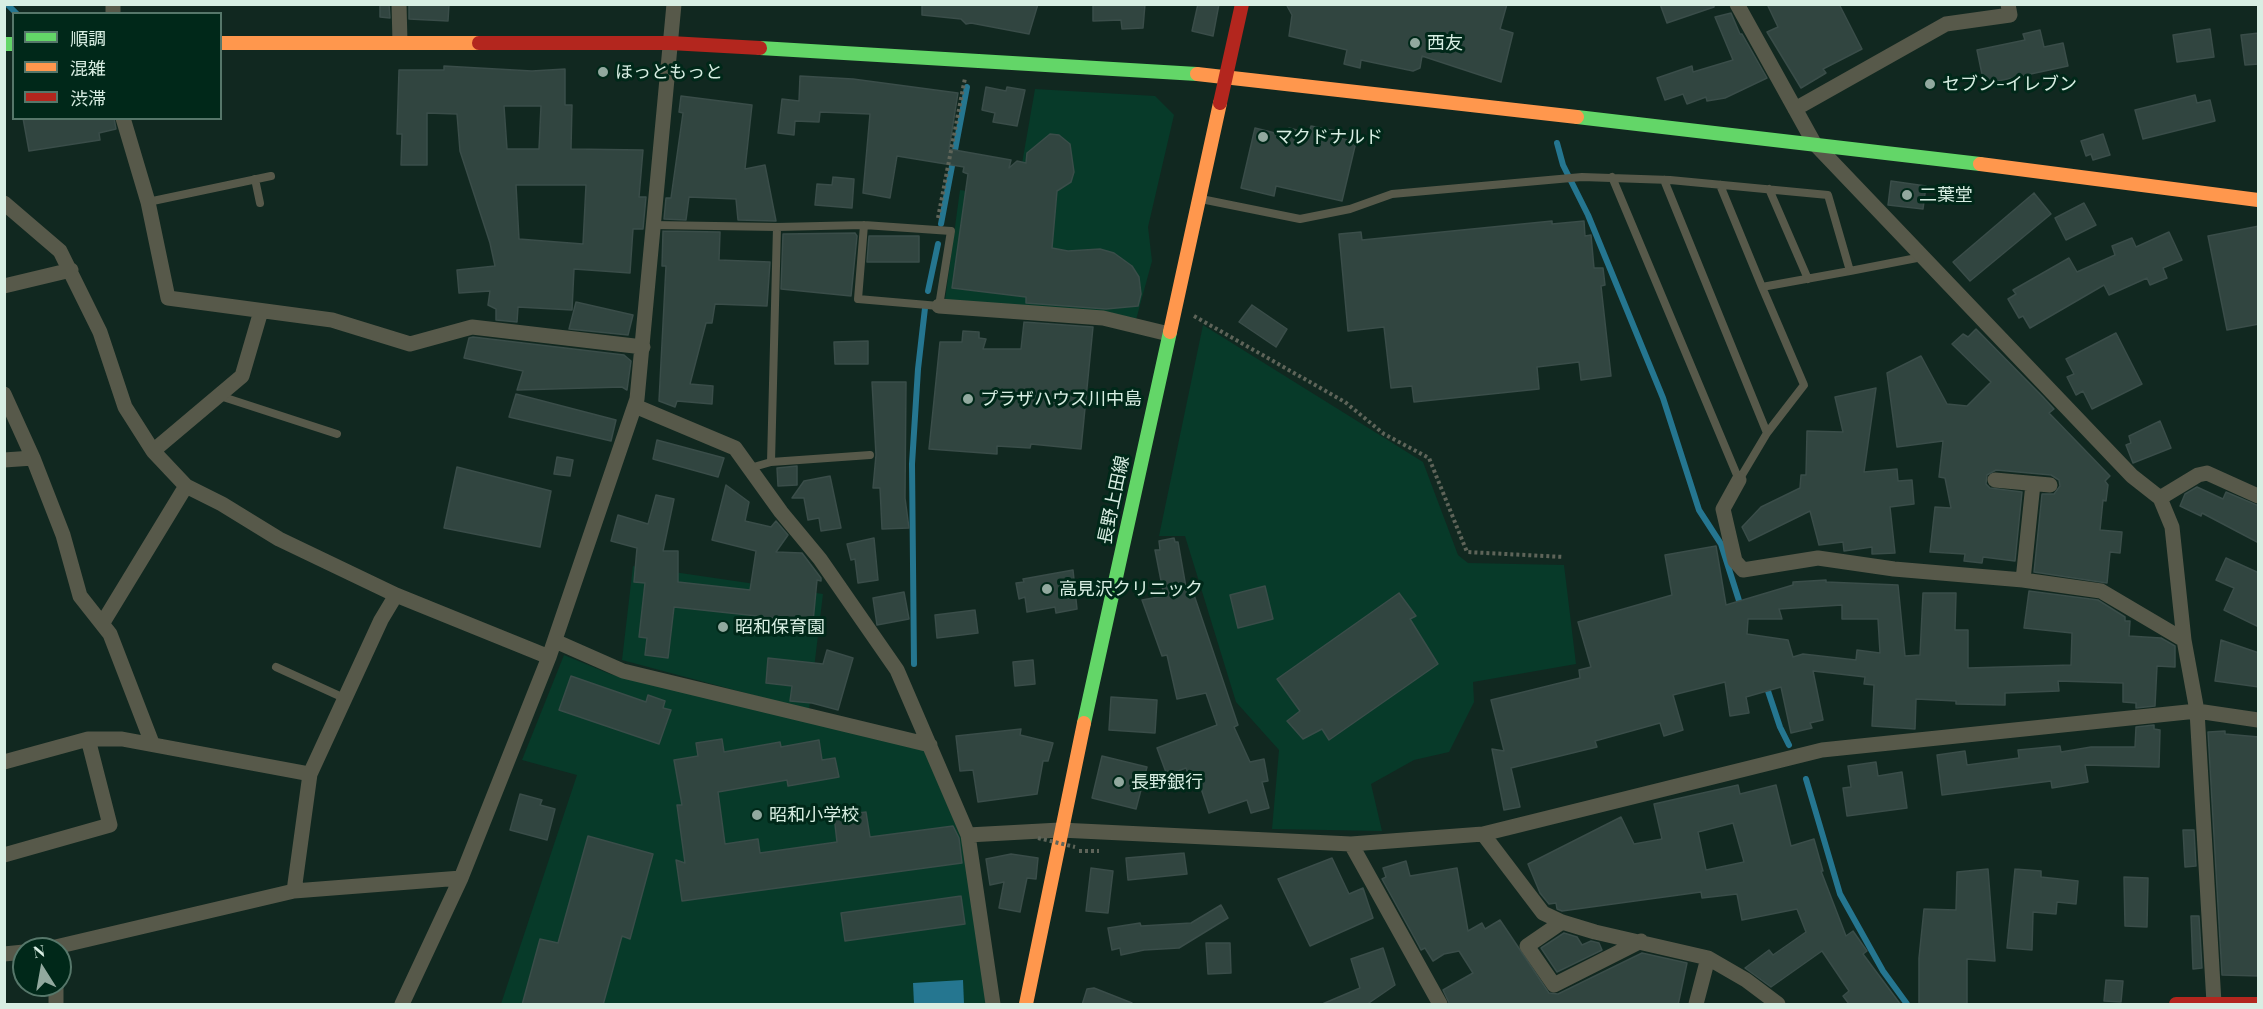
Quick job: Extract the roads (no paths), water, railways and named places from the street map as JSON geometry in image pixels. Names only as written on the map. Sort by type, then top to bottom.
[{"type":"street","points":[[399,4],[400,42]]},
{"type":"street","points":[[402,1005],[461,878],[549,657],[635,405],[643,346],[674,4]]},
{"type":"street","name":"長野上田線","points":[[1026,1005],[1060,830],[1242,4]]},
{"type":"street","points":[[1737,4],[1814,143],[2132,476],[2160,498],[2172,527],[2184,640],[2197,711],[2214,1003]]},
{"type":"street","points":[[1795,109],[1946,24],[2010,15],[2008,4]]},
{"type":"street","points":[[222,43],[670,43],[1226,77],[1814,143],[2259,200]]},
{"type":"street","points":[[124,120],[148,202],[168,298],[332,320],[410,344],[472,327],[643,346]]},
{"type":"street","points":[[4,202],[60,251],[100,332],[125,407],[153,451],[186,486],[222,504],[279,539],[396,595],[549,657]]},
{"type":"street","points":[[4,286],[71,270]]},
{"type":"street","points":[[939,306],[1103,318],[1169,334]]},
{"type":"street","points":[[153,451],[243,375],[261,311]]},
{"type":"street","points":[[4,394],[33,458],[63,535],[80,596],[110,634],[152,743]]},
{"type":"street","points":[[635,405],[735,448],[820,559],[897,670],[968,835],[993,1005]]},
{"type":"street","points":[[4,460],[33,458]]},
{"type":"street","points":[[2160,498],[2198,475],[2207,473],[2259,496]]},
{"type":"street","points":[[1739,480],[1723,508],[1735,561],[1743,570],[1818,558],[1894,569],[2024,580],[2102,591],[2184,640]]},
{"type":"street","points":[[1995,480],[2050,485]]},
{"type":"street","points":[[2024,580],[2033,484]]},
{"type":"street","points":[[102,624],[186,486]]},
{"type":"street","points":[[294,891],[310,774],[381,620],[396,595]]},
{"type":"street","points":[[555,641],[623,671],[930,745]]},
{"type":"street","points":[[968,835],[1060,830],[1351,844],[1483,834],[1822,750],[2197,711],[2259,720]]},
{"type":"street","points":[[4,762],[88,739],[122,739],[310,774]]},
{"type":"street","points":[[4,855],[110,825],[88,739]]},
{"type":"street","points":[[1483,834],[1543,913],[1562,922],[1708,958],[1746,981],[1778,1005]]},
{"type":"street","points":[[1351,844],[1440,1005]]},
{"type":"street","points":[[72,945],[294,891],[461,878]]},
{"type":"street","points":[[1562,922],[1527,946],[1554,985],[1641,941]]},
{"type":"street","points":[[1696,1005],[1708,958]]},
{"type":"street","points":[[2176,1005],[2187,1002],[2259,1004]]},
{"type":"lane","points":[[148,202],[272,176]]},
{"type":"lane","points":[[1199,199],[1300,219],[1350,209],[1392,194],[1582,177],[1664,180],[1828,195],[1850,271]]},
{"type":"lane","points":[[1612,177],[1739,480]]},
{"type":"lane","points":[[255,179],[260,203]]},
{"type":"lane","points":[[1664,180],[1767,433]]},
{"type":"lane","points":[[1720,185],[1804,385],[1767,433],[1739,480]]},
{"type":"lane","points":[[1769,189],[1808,279]]},
{"type":"lane","points":[[653,225],[777,227],[864,225],[951,231],[939,306],[858,299],[864,225]]},
{"type":"lane","points":[[771,462],[777,227]]},
{"type":"lane","points":[[1762,287],[1922,257]]},
{"type":"lane","points":[[218,395],[337,434]]},
{"type":"lane","points":[[750,468],[771,462],[870,455]]},
{"type":"lane","points":[[276,667],[344,698]]},
{"type":"water","points":[[963,980],[964,1004],[914,1004],[913,983]]},
{"type":"waterway","points":[[7,4],[15,12]]},
{"type":"waterway","points":[[941,224],[967,87]]},
{"type":"waterway","points":[[1557,143],[1563,165],[1588,215],[1663,398],[1699,510],[1721,544],[1741,607]]},
{"type":"waterway","points":[[928,291],[938,244]]},
{"type":"waterway","points":[[914,664],[912,464],[918,369],[925,308]]},
{"type":"waterway","points":[[1766,685],[1780,727],[1789,745]]},
{"type":"waterway","points":[[1806,779],[1840,894],[1883,971],[1907,1004]]},
{"type":"place","name":"西友","points":[[1415,43]]},
{"type":"place","name":"ほっともっと","points":[[603,72]]},
{"type":"place","name":"セブン-イレブン","points":[[1930,84]]},
{"type":"place","name":"マクドナルド","points":[[1263,137]]},
{"type":"place","name":"二葉堂","points":[[1907,195]]},
{"type":"place","name":"プラザハウス川中島","points":[[968,399]]},
{"type":"place","name":"高見沢クリニック","points":[[1047,589]]},
{"type":"place","name":"昭和保育園","points":[[723,627]]},
{"type":"place","name":"長野銀行","points":[[1119,782]]},
{"type":"place","name":"昭和小学校","points":[[757,815]]}]
